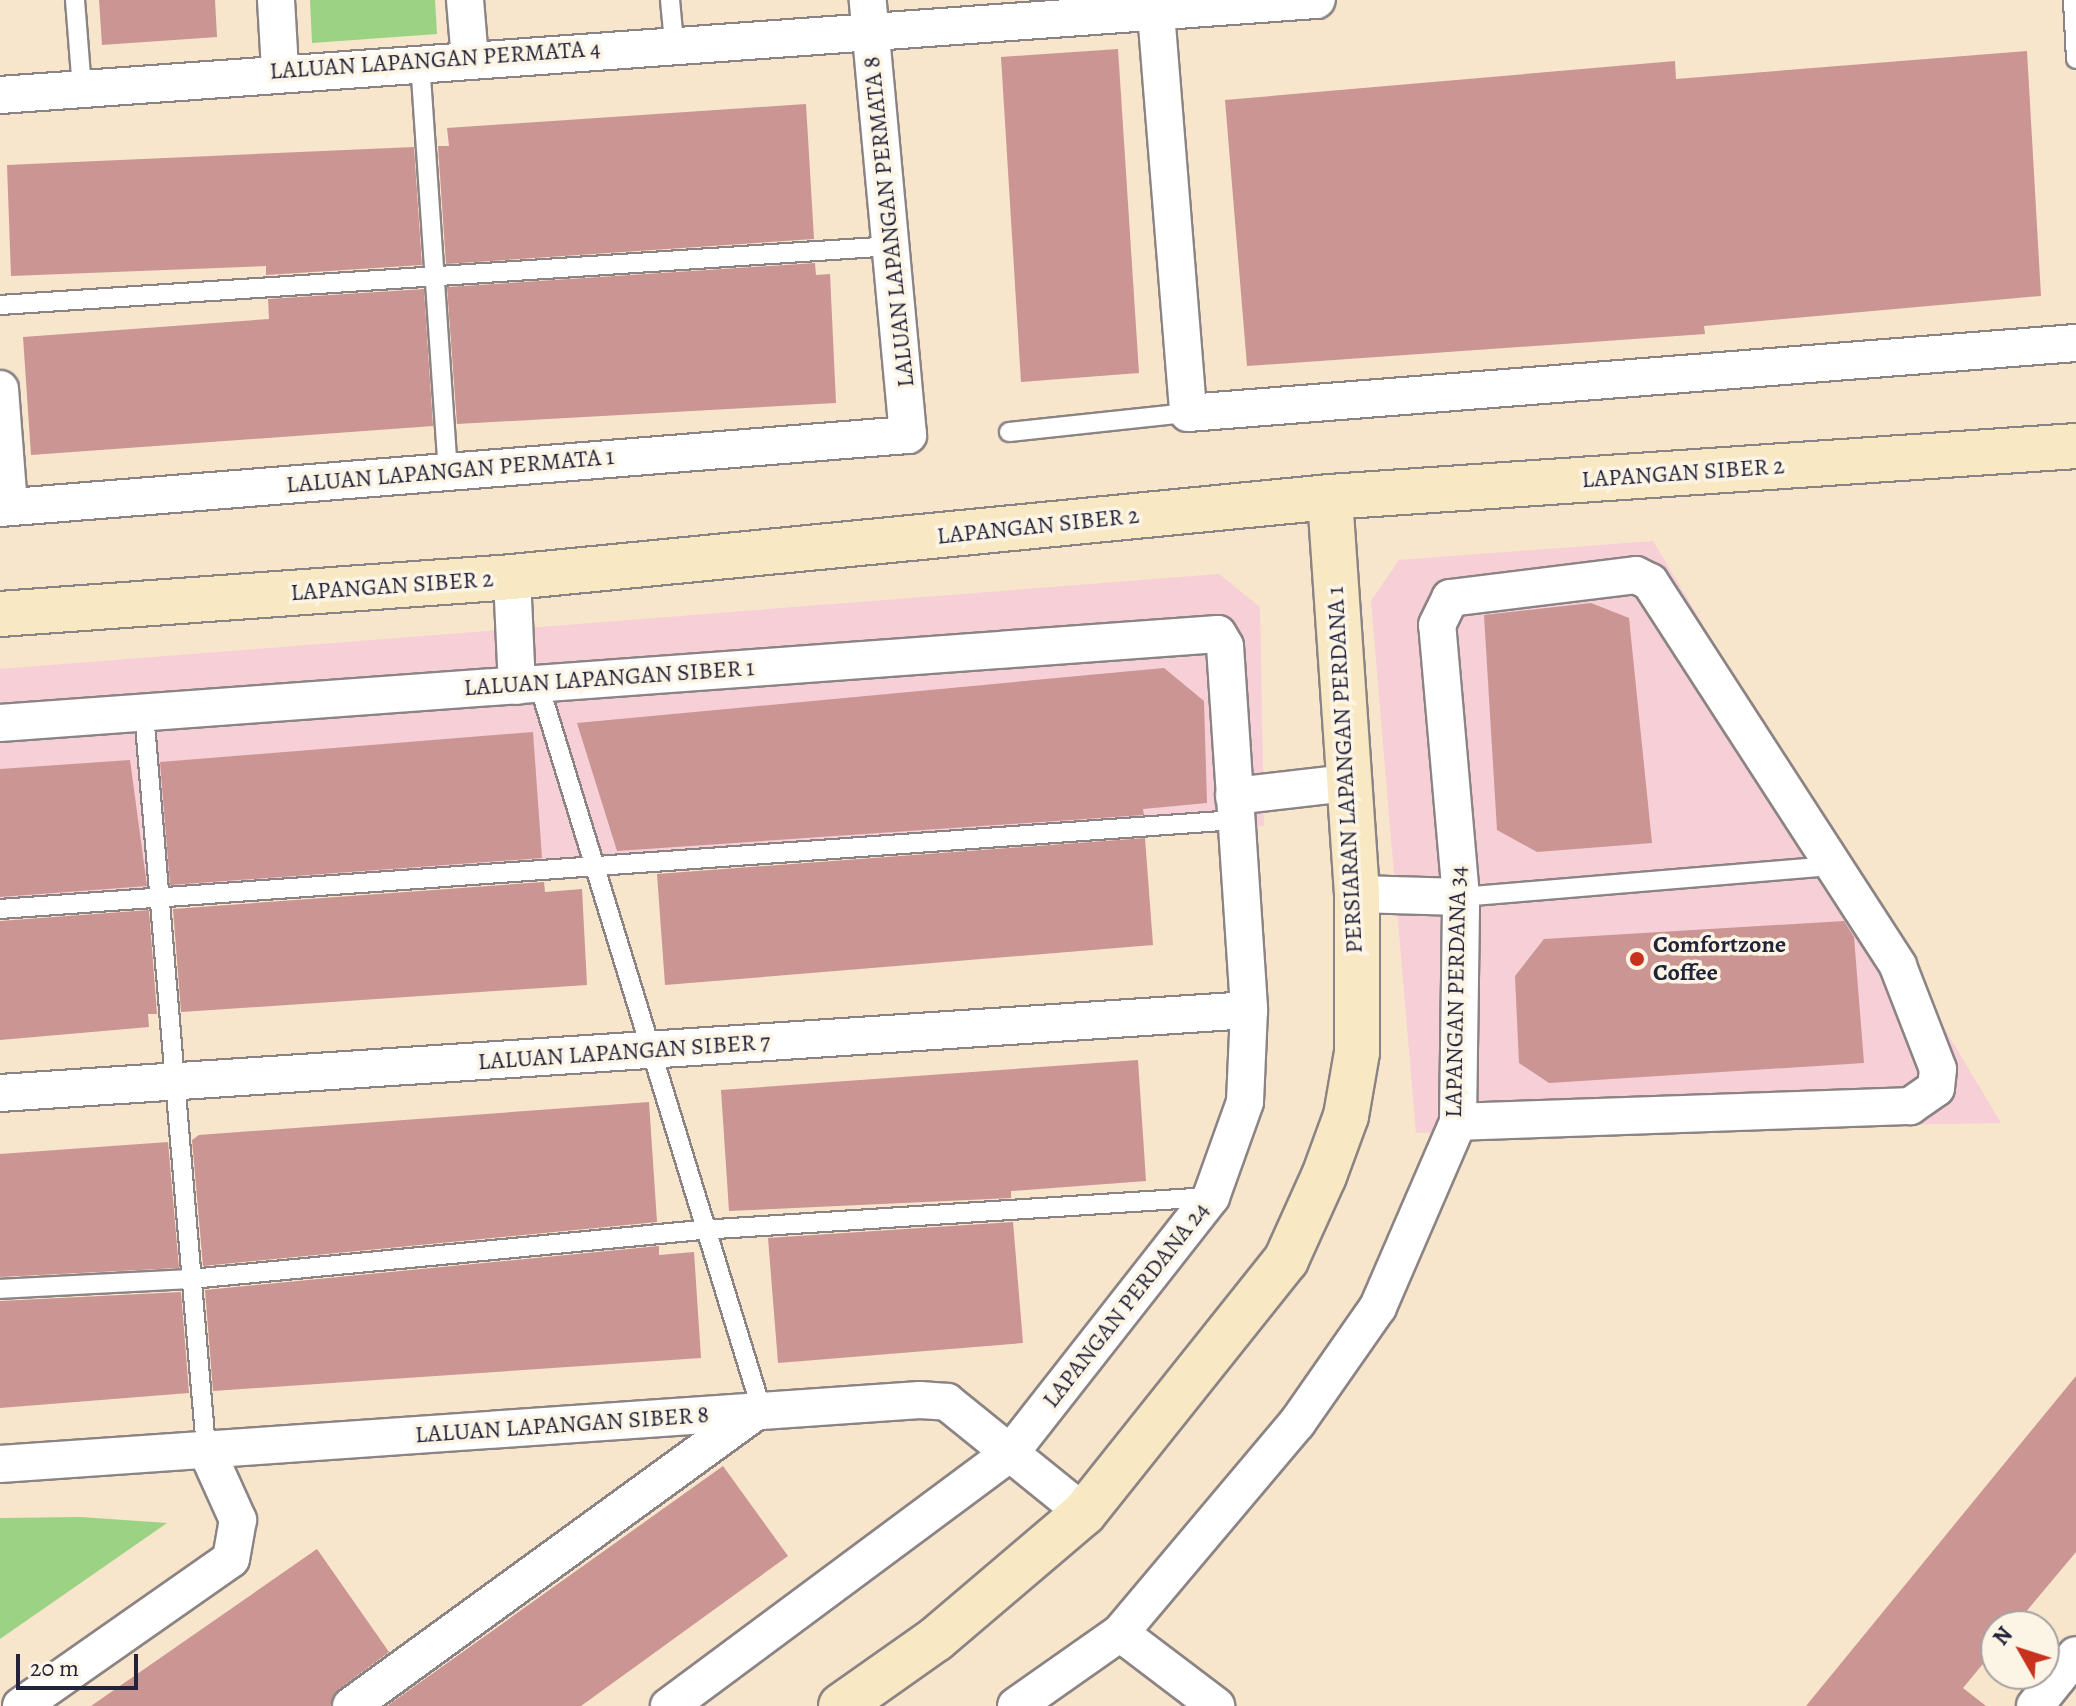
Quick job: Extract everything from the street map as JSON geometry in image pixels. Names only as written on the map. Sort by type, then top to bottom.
[{"type":"street","points":[[276,0],[280,70]]},
{"type":"street","points":[[465,0],[470,59]]},
{"type":"street","name":"LALUAN LAPANGAN PERMATA 8","points":[[868,0],[911,426],[900,437]]},
{"type":"street","name":"LALUAN LAPANGAN PERMATA 4","points":[[0,95],[280,70],[470,59],[674,42],[870,37],[1155,4],[1317,0]]},
{"type":"street","points":[[1155,4],[1188,413],[2076,343]]},
{"type":"street","points":[[0,389],[4,508]]},
{"type":"street","name":"LALUAN LAPANGAN PERMATA 1","points":[[4,508],[900,437]]},
{"type":"street","name":"LAPANGAN SIBER 2","points":[[0,614],[512,577],[1330,497],[2076,446]]},
{"type":"street","name":"PERSIARAN LAPANGAN PERDANA 1","points":[[841,1706],[936,1639],[1084,1513],[1286,1260],[1324,1176],[1346,1116],[1357,1052],[1357,894],[1347,783],[1330,497]]},
{"type":"street","name":"LAPANGAN PERDANA 34","points":[[1016,1706],[1120,1633],[1297,1423],[1378,1307],[1458,1122],[1461,897],[1437,625],[1450,598],[1636,575],[1650,582],[1834,866]]},
{"type":"street","points":[[512,577],[528,685]]},
{"type":"street","name":"LALUAN LAPANGAN SIBER 1","points":[[0,723],[1218,634]]},
{"type":"street","name":"LAPANGAN PERDANA 24","points":[[669,1706],[1010,1453],[1211,1197],[1245,1102],[1249,1010],[1225,646],[1218,634]]},
{"type":"street","points":[[1234,808],[1347,783]]},
{"type":"street","points":[[1458,1122],[1925,1102],[1938,1069],[1904,980],[1834,866]]},
{"type":"street","points":[[1357,894],[1461,897]]},
{"type":"street","name":"LALUAN LAPANGAN SIBER 7","points":[[0,1093],[1249,1010]]},
{"type":"street","name":"LALUAN LAPANGAN SIBER 8","points":[[0,1464],[761,1408],[947,1402],[1084,1513]]},
{"type":"street","points":[[351,1706],[761,1408]]},
{"type":"street","points":[[21,1706],[231,1559],[238,1520],[206,1449]]},
{"type":"street","points":[[1120,1633],[1216,1706]]},
{"type":"street","points":[[2035,1706],[2076,1655]]},
{"type":"lane","points":[[75,0],[82,88]]},
{"type":"lane","points":[[670,0],[674,42]]},
{"type":"lane","points":[[2073,0],[2076,59]]},
{"type":"lane","points":[[420,62],[448,471]]},
{"type":"lane","points":[[0,305],[893,246]]},
{"type":"lane","points":[[1009,432],[1188,413]]},
{"type":"lane","points":[[528,685],[591,861],[701,1230],[761,1408]]},
{"type":"lane","points":[[144,713],[206,1449]]},
{"type":"lane","points":[[0,909],[1234,808]]},
{"type":"lane","points":[[1461,897],[1834,866]]},
{"type":"lane","points":[[0,1289],[191,1279],[701,1230],[1211,1197]]},
{"type":"shaded area","points":[[1653,541],[2001,1123],[1416,1133],[1371,601],[1399,560]]},
{"type":"shaded area","points":[[1219,574],[1260,607],[1264,826],[0,906],[0,669]]},
{"type":"green space","points":[[310,0],[435,0],[437,34],[312,43]]},
{"type":"green space","points":[[81,1517],[167,1523],[0,1639],[0,1518]]},
{"type":"building","points":[[99,0],[215,0],[217,37],[102,45]]},
{"type":"building","points":[[1118,49],[1139,373],[1021,382],[1001,57]]},
{"type":"building","points":[[2027,51],[2041,296],[1704,326],[1705,334],[1247,366],[1225,100],[1675,61],[1676,79]]},
{"type":"building","points":[[806,104],[814,239],[446,264],[438,146],[449,146],[447,128]]},
{"type":"building","points":[[414,147],[422,265],[266,275],[266,266],[11,276],[7,165]]},
{"type":"building","points":[[815,263],[816,275],[830,274],[836,403],[457,424],[447,287]]},
{"type":"building","points":[[424,289],[433,426],[31,455],[23,337],[269,319],[268,299]]},
{"type":"building","points":[[1591,603],[1629,618],[1652,843],[1537,852],[1497,830],[1484,615]]},
{"type":"building","points":[[1164,668],[1204,701],[1207,803],[1143,809],[1144,815],[617,851],[577,723]]},
{"type":"building","points":[[533,732],[542,858],[170,885],[160,762]]},
{"type":"building","points":[[130,760],[147,886],[0,897],[0,769]]},
{"type":"building","points":[[1145,838],[1153,945],[665,985],[657,874]]},
{"type":"building","points":[[544,882],[545,892],[582,889],[587,985],[181,1012],[173,909]]},
{"type":"building","points":[[149,910],[157,1014],[148,1014],[149,1027],[0,1040],[0,921]]},
{"type":"building","points":[[1844,921],[1854,937],[1864,1063],[1549,1083],[1519,1063],[1515,976],[1544,939]]},
{"type":"building","points":[[1138,1060],[1146,1181],[1011,1191],[1011,1198],[729,1211],[721,1090]]},
{"type":"building","points":[[649,1102],[657,1222],[203,1266],[192,1140],[199,1135]]},
{"type":"building","points":[[168,1142],[179,1268],[0,1277],[0,1154]]},
{"type":"building","points":[[1013,1222],[1023,1343],[778,1363],[768,1238]]},
{"type":"building","points":[[659,1246],[659,1255],[694,1252],[701,1358],[213,1391],[205,1290]]},
{"type":"building","points":[[181,1292],[189,1393],[0,1408],[0,1301]]},
{"type":"building","points":[[2076,1376],[2076,1552],[2027,1610],[1980,1610],[1980,1667],[1963,1688],[1986,1706],[1806,1706]]},
{"type":"building","points":[[723,1466],[788,1556],[581,1706],[387,1706]]},
{"type":"building","points":[[317,1549],[389,1652],[339,1689],[330,1706],[91,1706]]},
{"type":"place","name":"Comfortzone Coffee","points":[[1637,959]]}]
